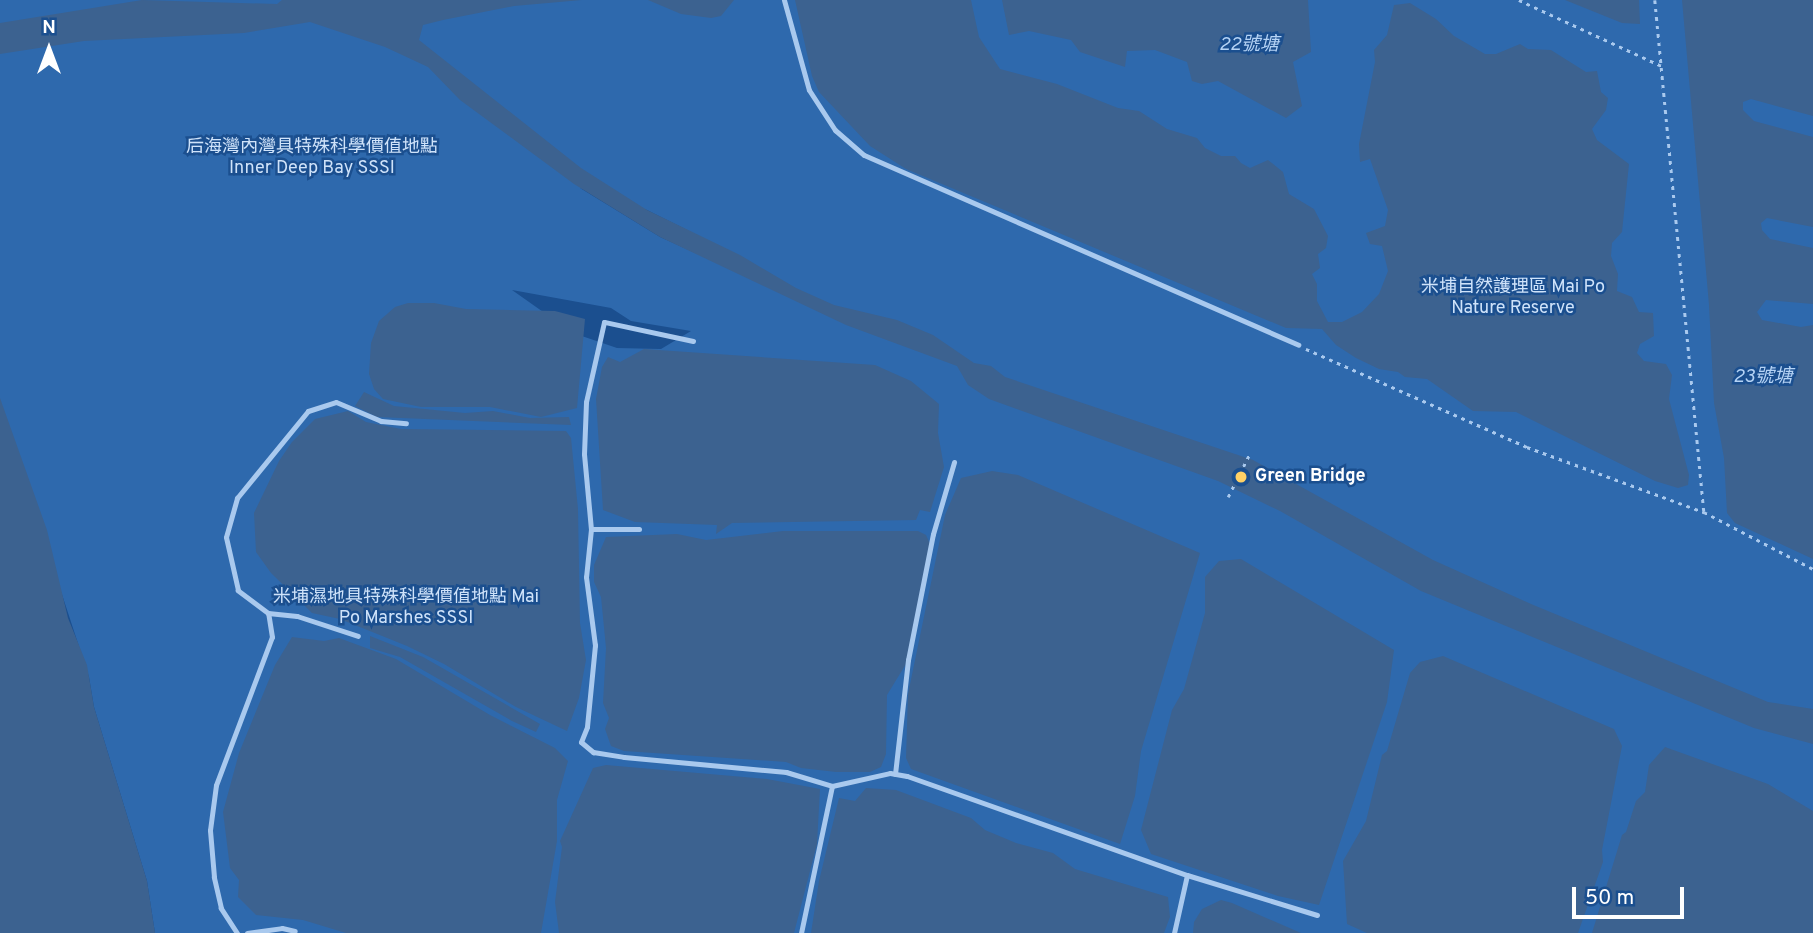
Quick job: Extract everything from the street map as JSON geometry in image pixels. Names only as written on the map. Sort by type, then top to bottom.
[{"type":"lane","points":[[784,0],[808,90],[830,124],[863,155],[1298,345]]},
{"type":"lane","points":[[694,341],[604,322],[586,402],[584,454],[591,529],[586,577],[595,645],[587,727],[581,742],[593,752],[786,772],[832,786],[895,774],[1187,875],[1317,915]]},
{"type":"lane","points":[[358,636],[297,616],[268,613],[238,590],[226,537],[237,498],[308,411],[336,402],[381,421],[406,423]]},
{"type":"lane","points":[[895,774],[908,660],[933,534],[954,462]]},
{"type":"lane","points":[[591,529],[639,529]]},
{"type":"lane","points":[[237,933],[221,908],[214,877],[211,830],[216,785],[272,637],[268,613]]},
{"type":"lane","points":[[801,933],[832,786]]},
{"type":"lane","points":[[1174,933],[1187,875]]},
{"type":"lane","points":[[247,933],[282,928],[295,931]]},
{"type":"path","points":[[1519,0],[1662,66]]},
{"type":"path","points":[[1655,0],[1704,512]]},
{"type":"path","points":[[1298,345],[1527,447],[1704,512],[1813,569]]},
{"type":"path","points":[[1228,497],[1251,453]]},
{"type":"green space","points":[[0,0],[1813,0],[1813,933],[155,933],[147,881],[94,707],[89,677],[0,405]],"holes":[[[580,188],[647,210],[687,230],[711,260],[660,237]],[[512,290],[611,308],[631,321],[691,331],[661,349],[617,348],[573,333]]]},
{"type":"water","points":[[142,0],[277,4],[282,0],[582,0],[514,6],[443,20],[423,25],[419,40],[581,168],[647,210],[740,255],[796,288],[834,305],[897,320],[933,335],[974,363],[991,366],[1005,377],[1253,460],[1433,560],[1531,604],[1768,702],[1813,709],[1813,744],[1754,728],[1421,591],[1280,511],[1218,481],[989,399],[968,385],[957,366],[846,325],[660,237],[574,184],[460,100],[428,67],[385,47],[310,22],[244,33],[84,41],[0,54],[0,23]]},
{"type":"water","points":[[648,0],[734,0],[721,16],[711,18],[681,14]]},
{"type":"water","points":[[795,0],[971,0],[979,37],[1000,69],[1057,84],[1118,108],[1139,111],[1167,129],[1197,138],[1205,148],[1221,156],[1235,156],[1250,168],[1268,160],[1283,172],[1289,194],[1314,209],[1328,236],[1326,248],[1318,254],[1320,268],[1312,274],[1317,284],[1317,301],[1328,322],[1342,322],[1362,312],[1379,294],[1388,271],[1382,246],[1370,244],[1366,233],[1385,226],[1388,210],[1370,159],[1360,162],[1359,144],[1375,62],[1374,50],[1387,35],[1394,5],[1410,3],[1436,19],[1454,36],[1485,54],[1496,54],[1520,44],[1528,49],[1551,50],[1586,72],[1597,71],[1601,92],[1608,98],[1606,110],[1592,129],[1597,140],[1629,164],[1622,232],[1612,243],[1611,256],[1618,274],[1617,291],[1632,297],[1639,312],[1653,313],[1654,336],[1640,344],[1637,353],[1644,361],[1666,364],[1672,375],[1669,399],[1689,475],[1688,485],[1678,488],[1655,481],[1516,412],[1473,411],[1427,379],[1405,377],[1398,372],[1379,369],[1356,358],[1336,345],[1322,329],[1286,328],[906,169],[870,146],[819,92],[812,76]]},
{"type":"water","name":"22號塘","points":[[1002,0],[1308,0],[1311,52],[1293,62],[1302,106],[1286,118],[1218,81],[1202,84],[1192,81],[1187,62],[1155,50],[1127,51],[1125,67],[1080,52],[1071,40],[1029,31],[1009,35]]},
{"type":"water","points":[[1565,0],[1639,0],[1640,24],[1622,23]]},
{"type":"water","name":"23號塘","points":[[1682,0],[1813,0],[1813,116],[1751,99],[1743,102],[1743,110],[1754,121],[1813,137],[1813,227],[1767,218],[1761,223],[1762,230],[1770,239],[1813,248],[1813,304],[1766,300],[1757,312],[1762,320],[1801,327],[1813,325],[1813,559],[1735,523],[1727,513],[1724,458],[1714,403],[1709,305]]},
{"type":"water","points":[[408,303],[434,303],[466,309],[555,311],[585,319],[577,408],[541,417],[490,407],[421,407],[383,399],[374,389],[369,374],[371,343],[379,321],[395,307]]},
{"type":"water","points":[[644,349],[875,365],[911,381],[939,404],[938,433],[944,467],[930,512],[920,510],[916,520],[732,523],[716,534],[717,525],[635,522],[603,510],[596,399],[602,367],[608,357],[620,362]]},
{"type":"water","points":[[364,392],[394,406],[465,413],[493,411],[530,418],[569,417],[571,425],[377,417],[355,406]]},
{"type":"water","points":[[0,398],[47,530],[68,618],[87,665],[94,707],[147,881],[155,933],[0,933]]},
{"type":"water","points":[[348,411],[366,422],[401,429],[566,431],[571,438],[578,509],[580,623],[586,660],[579,698],[567,731],[516,707],[444,664],[407,646],[340,619],[312,613],[271,573],[256,552],[254,513],[279,461],[292,442],[315,419]]},
{"type":"water","points":[[992,471],[1018,475],[1200,553],[1141,751],[1135,796],[1120,844],[911,769],[906,758],[908,694],[945,515],[961,478]]},
{"type":"water","points":[[783,531],[918,531],[926,535],[931,546],[906,664],[887,695],[886,754],[881,767],[870,772],[836,772],[801,768],[786,762],[624,751],[611,746],[605,729],[609,718],[603,703],[606,648],[601,597],[594,582],[594,565],[606,537],[677,534],[706,540]]},
{"type":"water","points":[[1241,559],[1394,650],[1387,702],[1319,905],[1278,896],[1151,854],[1141,830],[1172,710],[1184,689],[1205,613],[1205,577],[1219,561]]},
{"type":"water","points":[[370,636],[423,657],[540,724],[536,732],[400,657],[370,648]]},
{"type":"water","points":[[292,637],[324,641],[339,638],[396,659],[490,715],[555,748],[568,761],[557,800],[557,841],[541,933],[346,933],[303,920],[256,915],[238,897],[239,880],[230,868],[223,812],[239,753],[275,665]]},
{"type":"water","points":[[1443,656],[1614,729],[1622,746],[1602,850],[1603,862],[1578,933],[1367,933],[1347,924],[1343,861],[1366,821],[1382,755],[1387,751],[1410,673],[1420,662]]},
{"type":"water","points":[[1665,747],[1768,784],[1813,811],[1813,933],[1592,933],[1622,835],[1626,832],[1636,801],[1645,792],[1649,765]]},
{"type":"water","points":[[606,765],[767,779],[820,789],[817,844],[794,933],[559,933],[555,902],[562,847],[560,841],[593,768]]},
{"type":"water","points":[[866,788],[896,790],[971,818],[985,830],[1016,843],[1053,853],[1075,869],[1168,897],[1170,917],[1164,933],[811,933],[819,881],[839,798],[855,801]]},
{"type":"water","points":[[1221,900],[1301,933],[1193,933],[1194,922],[1202,909]]},
{"type":"place","name":"Green Bridge","points":[[1241,477]]},
{"type":"park label","name":"后海灣內灣具特殊科學價值地點 Inner Deep Bay SSSI","points":[[312,159]]},
{"type":"park label","name":"米埔自然護理區 Mai Po Nature Reserve","points":[[1513,299]]},
{"type":"park label","name":"米埔濕地具特殊科學價值地點 Mai Po Marshes SSSI","points":[[406,609]]}]
